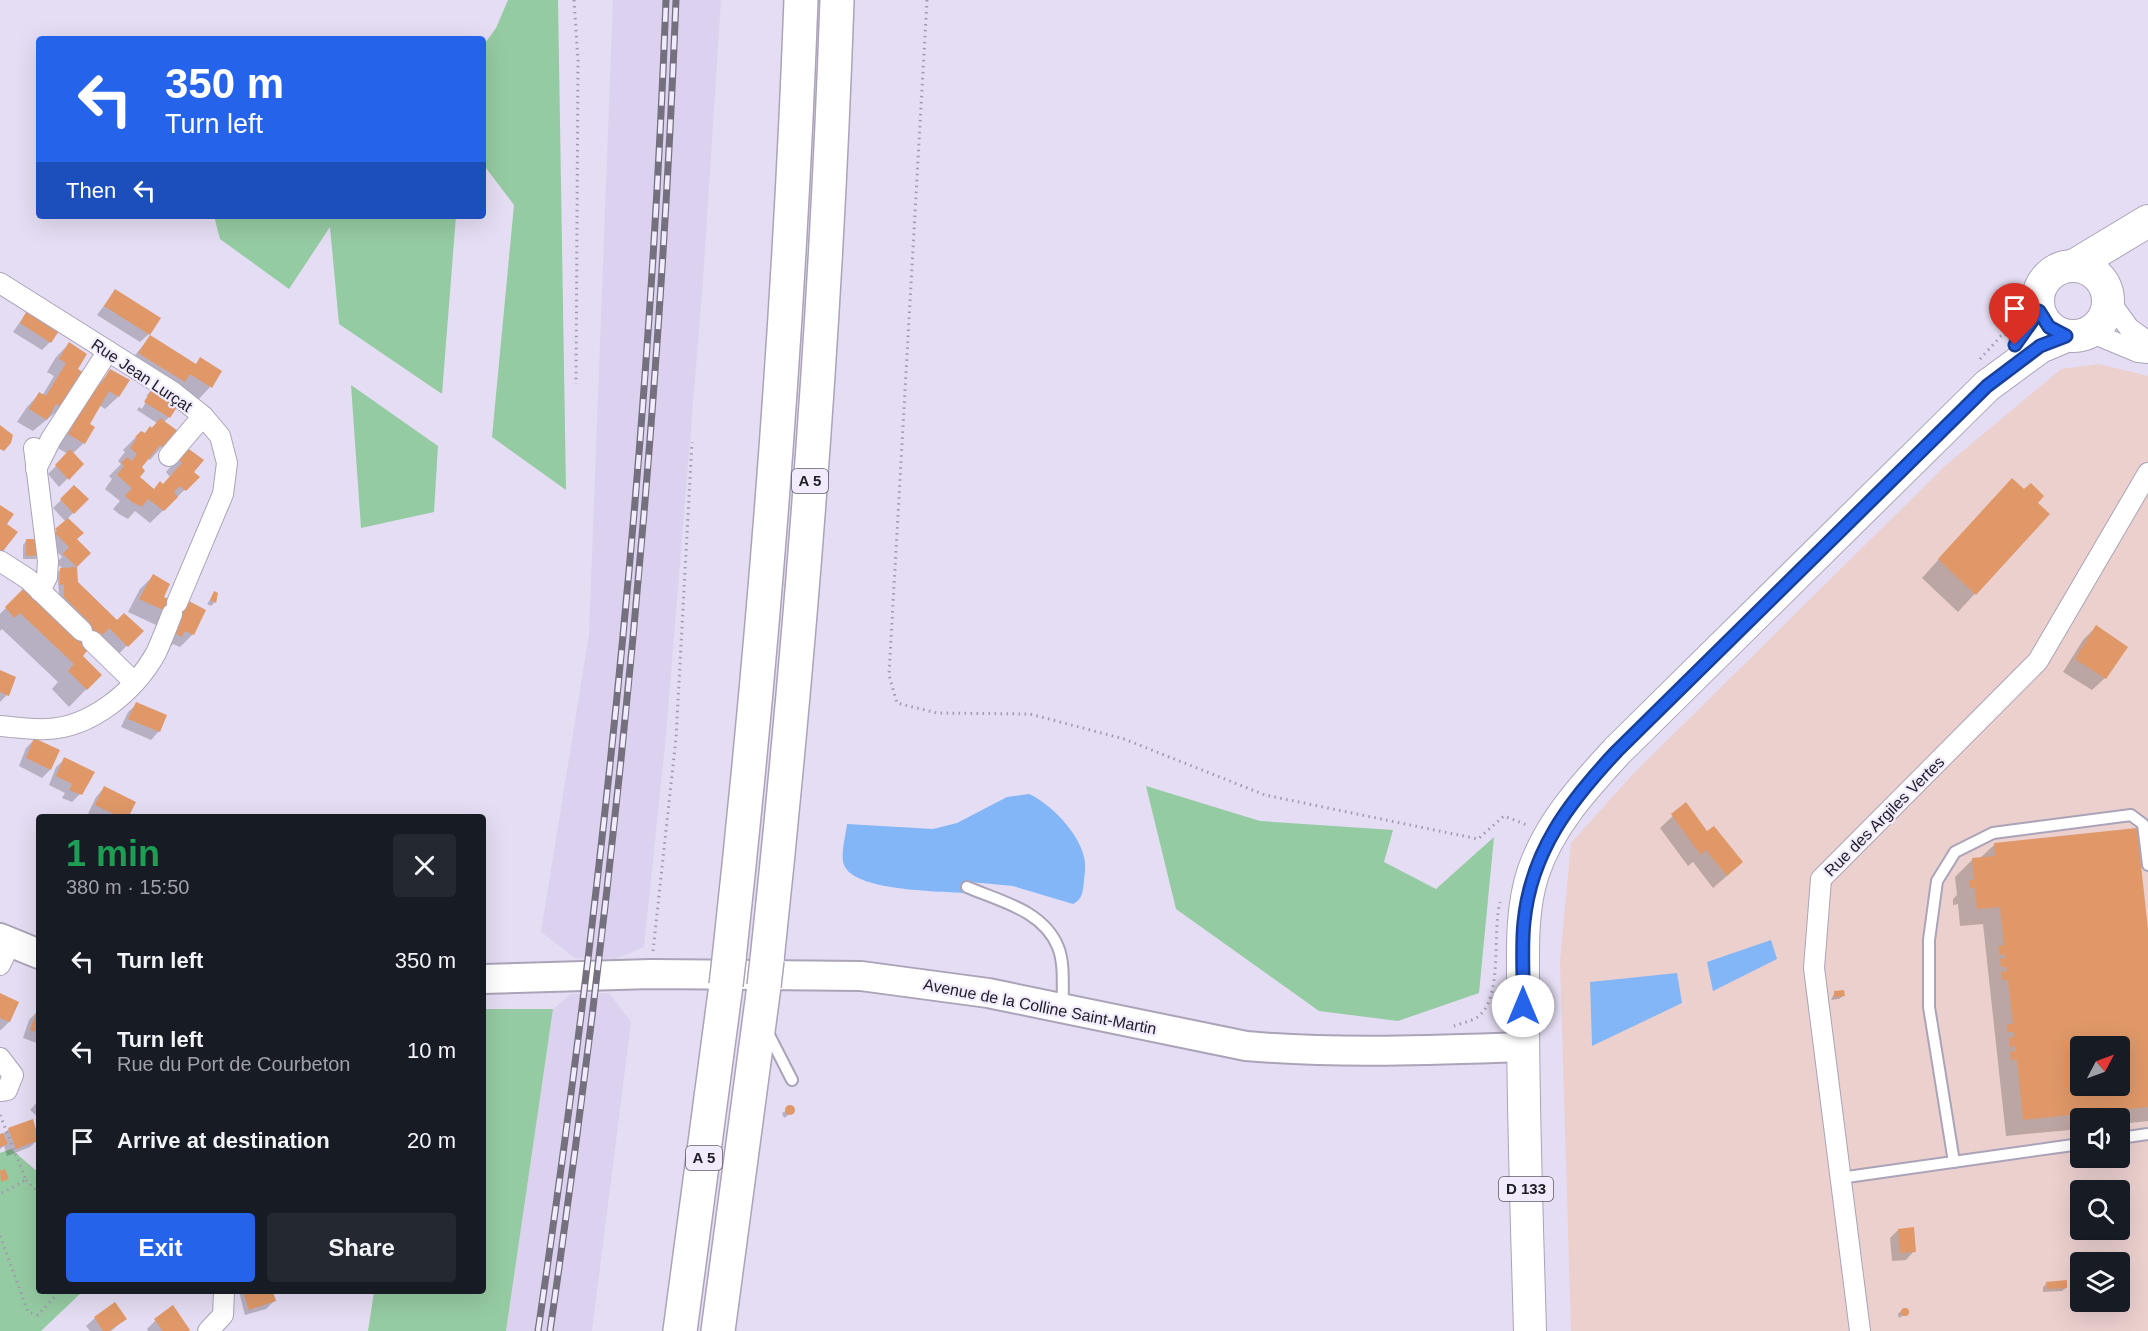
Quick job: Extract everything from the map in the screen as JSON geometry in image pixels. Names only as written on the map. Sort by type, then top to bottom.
[{"type":"highway","name":"A 5","points":[[681,1331],[727,972],[755,707],[787,293],[801,0]]},
{"type":"highway","name":"A 5","points":[[718,1331],[763,988],[797,666],[825,285],[837,0]]},
{"type":"main road","points":[[1987,386],[2039,311],[2040,289],[2045,279],[2054,271],[2075,265],[2148,221]]},
{"type":"main road","points":[[1987,386],[2040,346],[2078,334],[2104,318],[2107,293],[2115,267],[2148,221]]},
{"type":"main road","points":[[2075,265],[2094,272],[2107,293]]},
{"type":"main road","points":[[2039,311],[2049,327],[2078,334]]},
{"type":"main road","name":"D 133","points":[[1530,1331],[1523,1047],[1524,924],[1532,876],[1549,838],[1574,798],[1617,751],[1987,386]]},
{"type":"street","name":"Rue Jean Lurçat","points":[[0,283],[173,392],[202,416],[220,436],[227,463],[223,494],[155,654],[134,682],[110,705],[87,719],[48,729],[0,726]]},
{"type":"street","points":[[2107,293],[2129,328],[2148,342]]},
{"type":"street","points":[[2078,334],[2138,352],[2148,352]]},
{"type":"street","points":[[36,469],[51,439],[108,351]]},
{"type":"street","points":[[169,456],[202,416]]},
{"type":"street","points":[[34,448],[48,561],[46,577],[40,591]]},
{"type":"street","name":"Rue des Argiles Vertes","points":[[1860,1331],[1814,968],[1821,879],[2038,661],[2148,473]]},
{"type":"street","points":[[0,561],[28,579],[134,682]]},
{"type":"street","points":[[3,949],[36,954]]},
{"type":"street","name":"Avenue de la Colline Saint-Martin","points":[[486,979],[651,974],[861,976],[988,993],[1200,1037],[1289,1050],[1384,1051],[1523,1047]]},
{"type":"street","points":[[0,1058],[13,1075],[7,1090],[0,1091]]},
{"type":"street","points":[[208,1331],[223,1315],[224,1294]]},
{"type":"lane","points":[[1954,1162],[1929,1007],[1929,940],[1937,881],[1955,852],[1975,839],[1993,833],[2131,815],[2143,824],[2148,865]]},
{"type":"lane","points":[[967,887],[1032,915],[1048,931],[1058,947],[1063,1007]]},
{"type":"lane","points":[[763,988],[792,1080]]},
{"type":"lane","points":[[2130,1137],[2148,1134]]},
{"type":"lane","points":[[1840,1178],[2070,1145]]},
{"type":"path","points":[[574,0],[579,61],[576,384]]},
{"type":"path","points":[[927,0],[889,675],[897,703],[937,713],[1030,714],[1124,739],[1265,795],[1478,839],[1504,816],[1521,822],[1549,838]]},
{"type":"path","points":[[651,974],[676,738],[692,442]]},
{"type":"path","points":[[0,1115],[26,1180],[36,1190]]},
{"type":"path","points":[[0,1194],[26,1180]]},
{"type":"path","points":[[0,1236],[27,1312],[38,1315],[57,1294]]},
{"type":"shaded area","points":[[613,0],[721,0],[703,281],[666,735],[644,947],[613,960],[575,958],[541,932],[589,634]]},
{"type":"shaded area","points":[[2099,364],[2148,376],[2148,1331],[1571,1331],[1560,961],[1571,843],[1633,774],[1946,465],[2061,369]]},
{"type":"shaded area","points":[[609,993],[631,1022],[592,1331],[506,1331],[553,1009],[571,994]]},
{"type":"green space","points":[[508,0],[558,0],[566,490],[492,437],[514,205],[486,168],[486,42],[496,28]]},
{"type":"green space","points":[[215,219],[456,219],[442,394],[339,324],[330,227],[289,289],[220,239]]},
{"type":"green space","points":[[351,385],[438,446],[434,512],[361,528]]},
{"type":"green space","points":[[1146,786],[1260,821],[1393,830],[1384,862],[1436,889],[1494,837],[1479,993],[1398,1021],[1319,1011],[1176,909]]},
{"type":"green space","points":[[486,1009],[553,1009],[506,1331],[368,1331],[374,1294],[486,1294]]},
{"type":"green space","points":[[11,1149],[36,1170],[36,1294],[80,1294],[41,1331],[0,1331],[0,1153]]},
{"type":"water","points":[[1029,794],[1063,820],[1081,848],[1085,866],[1083,888],[1081,897],[1073,904],[1013,886],[970,882],[963,893],[879,885],[851,874],[844,865],[843,851],[847,824],[933,829],[957,823],[1007,797]]},
{"type":"water","points":[[1771,940],[1777,959],[1713,991],[1707,962]]},
{"type":"water","points":[[1677,973],[1682,1003],[1592,1046],[1590,982]]},
{"type":"building","points":[[115,289],[161,318],[150,335],[104,306]]},
{"type":"building","points":[[29,307],[61,328],[51,343],[20,323]]},
{"type":"building","points":[[150,335],[196,364],[200,357],[222,371],[212,388],[190,374],[185,382],[138,353]]},
{"type":"building","points":[[69,342],[87,354],[78,369],[84,373],[64,408],[56,404],[47,420],[29,409],[39,392],[46,396],[66,363],[59,359]]},
{"type":"building","points":[[110,369],[130,380],[119,397],[109,391],[90,424],[95,427],[85,444],[68,434],[77,418],[71,414],[93,380],[101,384]]},
{"type":"building","points":[[153,387],[179,404],[170,418],[144,402]]},
{"type":"building","points":[[160,418],[178,431],[164,448],[160,445],[142,467],[145,471],[140,477],[154,489],[160,481],[163,484],[182,463],[178,459],[186,447],[204,460],[194,472],[200,477],[186,491],[180,486],[174,492],[178,497],[164,511],[148,499],[142,507],[132,502],[125,496],[132,488],[117,475],[124,466],[121,463],[127,457],[132,461],[137,454],[130,448],[137,438],[135,437],[141,431],[145,433],[150,426],[152,428]]},
{"type":"building","points":[[0,425],[13,435],[11,443],[4,451],[0,449]]},
{"type":"building","points":[[70,449],[84,464],[69,480],[55,465]]},
{"type":"building","points":[[2012,478],[2024,489],[2031,483],[2044,496],[2038,503],[2050,514],[1976,595],[1938,559]]},
{"type":"building","points":[[74,485],[89,499],[74,514],[60,499]]},
{"type":"building","points":[[0,505],[14,514],[7,524],[18,532],[0,555]]},
{"type":"building","points":[[68,518],[84,533],[77,539],[91,553],[77,567],[63,554],[69,547],[55,533],[57,531],[55,529]]},
{"type":"building","points":[[26,539],[41,539],[42,555],[26,556]]},
{"type":"building","points":[[77,567],[78,582],[117,620],[124,613],[144,631],[128,647],[109,628],[103,635],[101,633],[83,656],[102,675],[87,690],[68,671],[74,664],[20,613],[14,618],[5,607],[24,588],[76,637],[90,623],[64,597],[64,584],[60,585],[60,568]]},
{"type":"building","points":[[153,574],[170,584],[164,597],[183,605],[185,599],[206,610],[194,635],[185,631],[182,637],[173,632],[179,617],[139,599]]},
{"type":"building","points":[[214,591],[218,593],[216,603],[210,600]]},
{"type":"building","points":[[2096,625],[2128,647],[2106,679],[2075,659]]},
{"type":"building","points":[[0,670],[16,677],[9,696],[0,692]]},
{"type":"building","points":[[136,702],[167,715],[160,732],[128,719]]},
{"type":"building","points":[[34,738],[60,750],[51,770],[26,758]]},
{"type":"building","points":[[64,757],[95,772],[82,795],[69,790],[72,784],[56,776]]},
{"type":"building","points":[[104,786],[136,802],[130,814],[114,814],[95,805]]},
{"type":"building","points":[[1686,802],[1707,831],[1714,826],[1743,862],[1727,876],[1706,850],[1701,855],[1671,814]]},
{"type":"building","points":[[2137,828],[2148,929],[2148,1107],[2070,1108],[2070,1115],[2023,1120],[2017,1060],[2011,1060],[2010,1052],[2016,1051],[2015,1046],[2009,1047],[2009,1038],[2014,1037],[2014,1032],[2007,1032],[2007,1024],[2013,1024],[2008,980],[2002,980],[2001,972],[2007,971],[2007,967],[2001,967],[2000,959],[2005,958],[2005,954],[1999,955],[1999,946],[2004,945],[2000,907],[1977,909],[1975,888],[1970,888],[1969,880],[1974,880],[1972,858],[1995,856],[1994,843]]},
{"type":"building","points":[[1844,990],[1845,996],[1834,997],[1834,991]]},
{"type":"building","points":[[0,993],[19,1002],[10,1022],[0,1018]]},
{"type":"building","points":[[36,1013],[36,1032],[30,1030]]},
{"type":"building","points":[[790,1105],[794,1106],[794,1114],[790,1115],[786,1114],[785,1110],[786,1106]]},
{"type":"building","points":[[33,1119],[36,1141],[16,1149],[8,1128]]},
{"type":"building","points":[[3,1133],[8,1144],[0,1147],[0,1134]]},
{"type":"building","points":[[5,1169],[9,1179],[1,1182],[0,1171]]},
{"type":"building","points":[[1914,1227],[1916,1252],[1900,1253],[1898,1229]]},
{"type":"building","points":[[2067,1280],[2067,1288],[2047,1289],[2046,1282]]},
{"type":"building","points":[[244,1294],[274,1294],[276,1301],[249,1310]]},
{"type":"building","points":[[115,1302],[127,1319],[109,1331],[103,1331],[94,1317]]},
{"type":"building","points":[[173,1305],[189,1331],[163,1331],[154,1319]]},
{"type":"building","points":[[1905,1308],[1909,1312],[1905,1316],[1901,1312]]},
{"type":"railway","points":[[538,1331],[583,1000],[620,667],[648,334],[666,0]]},
{"type":"railway","points":[[550,1331],[594,999],[630,667],[658,334],[676,0]]},
{"type":"route","points":[[1523,1006],[1524,924],[1532,876],[1549,838],[1574,798],[1617,751],[1987,386],[2040,346],[2066,336],[2049,327],[2039,311],[2015,345]]}]
